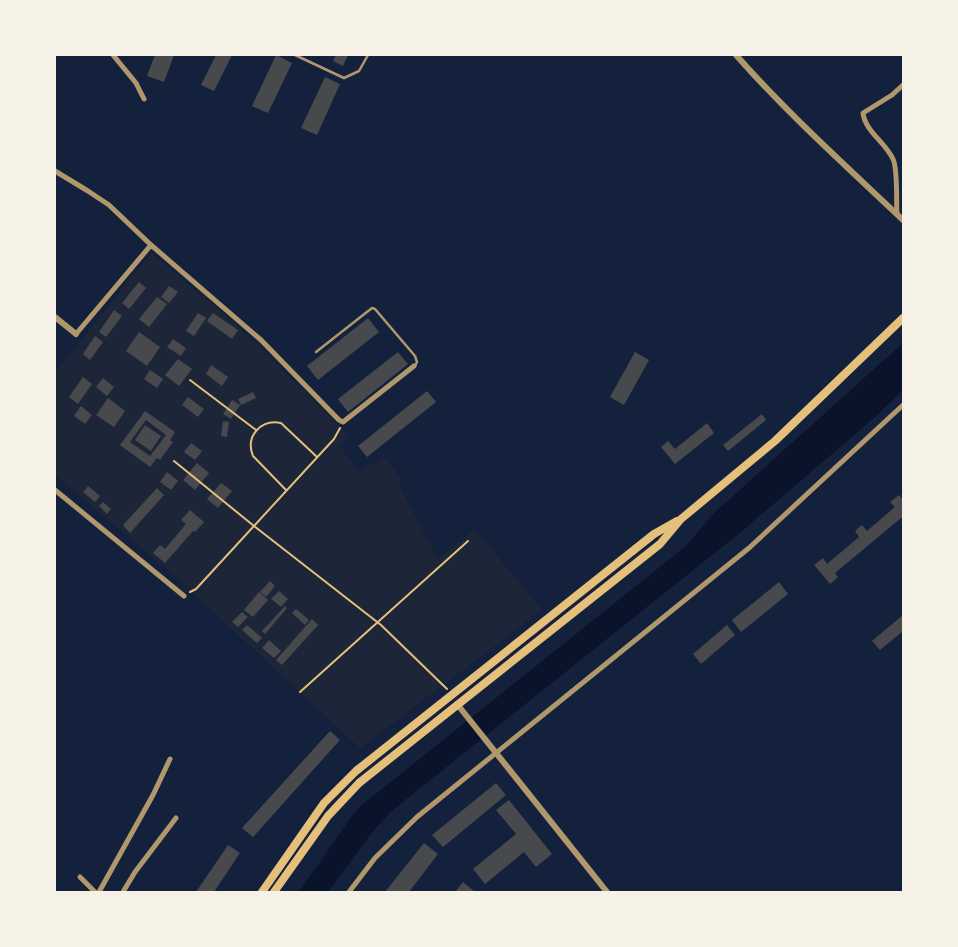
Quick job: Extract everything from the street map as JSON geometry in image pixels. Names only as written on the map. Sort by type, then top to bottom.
[{"type":"main road","points":[[274,892],[328,816],[340,801],[359,783],[660,544],[681,519],[775,441],[903,318]]},
{"type":"main road","points":[[262,892],[324,803],[356,771],[654,534],[681,519]]},
{"type":"street","points":[[112,55],[136,83],[144,99]]},
{"type":"street","points":[[736,55],[763,86],[903,220]]},
{"type":"street","points":[[897,214],[894,161],[887,148],[864,122],[863,113],[892,95],[903,85]]},
{"type":"street","points":[[55,171],[109,205],[151,245],[261,340],[339,420],[343,422],[414,366]]},
{"type":"street","points":[[55,317],[76,334],[151,245]]},
{"type":"street","points":[[349,892],[375,858],[417,817],[749,548],[903,405]]},
{"type":"street","points":[[55,490],[184,596]]},
{"type":"street","points":[[457,704],[607,892]]},
{"type":"street","points":[[80,877],[97,892],[153,795],[170,759]]},
{"type":"street","points":[[123,892],[135,872],[176,818]]},
{"type":"lane","points":[[295,55],[344,78],[359,71],[368,55]]},
{"type":"lane","points":[[316,352],[372,308],[375,309],[415,356],[417,362],[414,366]]},
{"type":"path","points":[[190,380],[256,430]]},
{"type":"path","points":[[184,596],[196,589],[334,439],[343,422]]},
{"type":"path","points":[[286,490],[253,456],[251,440],[256,430],[265,424],[281,423],[317,457]]},
{"type":"path","points":[[174,461],[378,622],[452,694]]},
{"type":"path","points":[[300,692],[468,541]]},
{"type":"shaded area","points":[[151,253],[238,326],[350,436],[339,445],[359,472],[384,457],[403,480],[398,484],[438,559],[475,529],[542,610],[360,748],[167,569],[55,475],[55,373]]},
{"type":"shaded area","points":[[903,343],[903,390],[875,417],[741,532],[395,808],[373,831],[328,892],[299,892],[351,817],[363,804],[685,547],[714,513]]},
{"type":"building","points":[[155,55],[174,55],[164,82],[147,76]]},
{"type":"building","points":[[216,55],[232,55],[214,91],[201,85]]},
{"type":"building","points":[[276,55],[292,63],[268,113],[252,106]]},
{"type":"building","points":[[336,55],[348,55],[343,66],[333,61]]},
{"type":"building","points":[[325,77],[340,84],[317,135],[301,128]]},
{"type":"building","points":[[139,282],[146,288],[129,309],[122,303]]},
{"type":"building","points":[[169,286],[178,292],[169,303],[161,297]]},
{"type":"building","points":[[157,297],[167,304],[149,327],[139,319]]},
{"type":"building","points":[[114,310],[122,316],[106,337],[99,332]]},
{"type":"building","points":[[198,313],[206,318],[194,336],[186,331]]},
{"type":"building","points":[[213,313],[238,330],[232,339],[207,321]]},
{"type":"building","points":[[368,318],[379,332],[318,380],[307,366]]},
{"type":"building","points":[[139,332],[160,347],[147,366],[126,351]]},
{"type":"building","points":[[95,336],[103,342],[90,360],[83,354]]},
{"type":"building","points":[[173,339],[186,348],[181,356],[167,347]]},
{"type":"building","points":[[398,352],[408,364],[348,412],[338,399]]},
{"type":"building","points":[[635,352],[649,360],[624,405],[610,397]]},
{"type":"building","points":[[178,359],[192,369],[179,386],[165,375]]},
{"type":"building","points":[[211,365],[228,377],[222,386],[206,374]]},
{"type":"building","points":[[150,370],[163,379],[157,388],[144,379]]},
{"type":"building","points":[[83,377],[92,384],[78,404],[69,397]]},
{"type":"building","points":[[103,378],[114,387],[107,396],[96,387]]},
{"type":"building","points":[[427,391],[436,402],[367,457],[358,446]]},
{"type":"building","points":[[253,392],[256,398],[241,405],[238,399]]},
{"type":"building","points":[[188,397],[204,409],[198,417],[182,405]]},
{"type":"building","points":[[108,398],[125,411],[114,427],[96,415]]},
{"type":"building","points":[[232,400],[240,405],[231,419],[223,414]]},
{"type":"building","points":[[81,406],[92,415],[85,424],[74,416]]},
{"type":"building","points":[[145,411],[175,432],[170,440],[173,442],[160,460],[157,458],[150,467],[120,445]],"holes":[[[146,420],[166,435],[150,456],[130,442]]]},
{"type":"building","points":[[762,414],[766,420],[728,451],[723,445]]},
{"type":"building","points":[[223,421],[229,422],[227,437],[221,436]]},
{"type":"building","points":[[707,423],[714,433],[675,464],[661,447],[668,441],[675,449]]},
{"type":"building","points":[[145,425],[161,436],[151,451],[135,440]]},
{"type":"building","points":[[191,443],[202,451],[195,460],[184,452]]},
{"type":"building","points":[[197,463],[209,473],[195,490],[183,480]]},
{"type":"building","points":[[167,472],[178,481],[171,490],[160,482]]},
{"type":"building","points":[[221,483],[232,491],[218,508],[207,499]]},
{"type":"building","points":[[88,486],[100,496],[95,502],[83,492]]},
{"type":"building","points":[[157,488],[164,495],[130,533],[123,525]]},
{"type":"building","points":[[899,495],[903,500],[903,520],[901,518],[835,573],[838,577],[830,584],[814,565],[823,558],[827,564],[859,537],[855,531],[862,525],[867,531],[895,507],[890,502]]},
{"type":"building","points":[[103,502],[111,509],[107,514],[99,506]]},
{"type":"building","points":[[190,510],[204,522],[195,532],[193,531],[165,563],[153,553],[160,545],[165,549],[186,524],[181,520]]},
{"type":"building","points":[[270,581],[275,586],[266,597],[260,592]]},
{"type":"building","points":[[779,582],[788,594],[741,632],[732,620]]},
{"type":"building","points":[[279,591],[288,599],[281,607],[271,599]]},
{"type":"building","points":[[259,592],[268,600],[253,617],[244,610]]},
{"type":"building","points":[[285,606],[287,608],[265,634],[262,631]]},
{"type":"building","points":[[296,609],[309,620],[305,625],[292,613]]},
{"type":"building","points":[[242,612],[248,617],[238,627],[232,622]]},
{"type":"building","points":[[903,615],[903,631],[880,650],[872,641]]},
{"type":"building","points":[[312,619],[318,625],[282,665],[276,660]]},
{"type":"building","points":[[247,625],[262,638],[257,643],[242,630]]},
{"type":"building","points":[[727,625],[735,635],[701,664],[693,654]]},
{"type":"building","points":[[269,640],[281,651],[274,658],[262,648]]},
{"type":"building","points":[[330,731],[340,740],[253,837],[242,828]]},
{"type":"building","points":[[496,783],[506,795],[443,847],[432,835]]},
{"type":"building","points":[[509,800],[552,854],[536,867],[524,852],[485,884],[473,869],[516,834],[496,810]]},
{"type":"building","points":[[424,843],[438,854],[409,892],[385,892]]},
{"type":"building","points":[[228,845],[240,853],[214,892],[196,892]]},
{"type":"building","points":[[463,882],[475,892],[455,892]]}]
